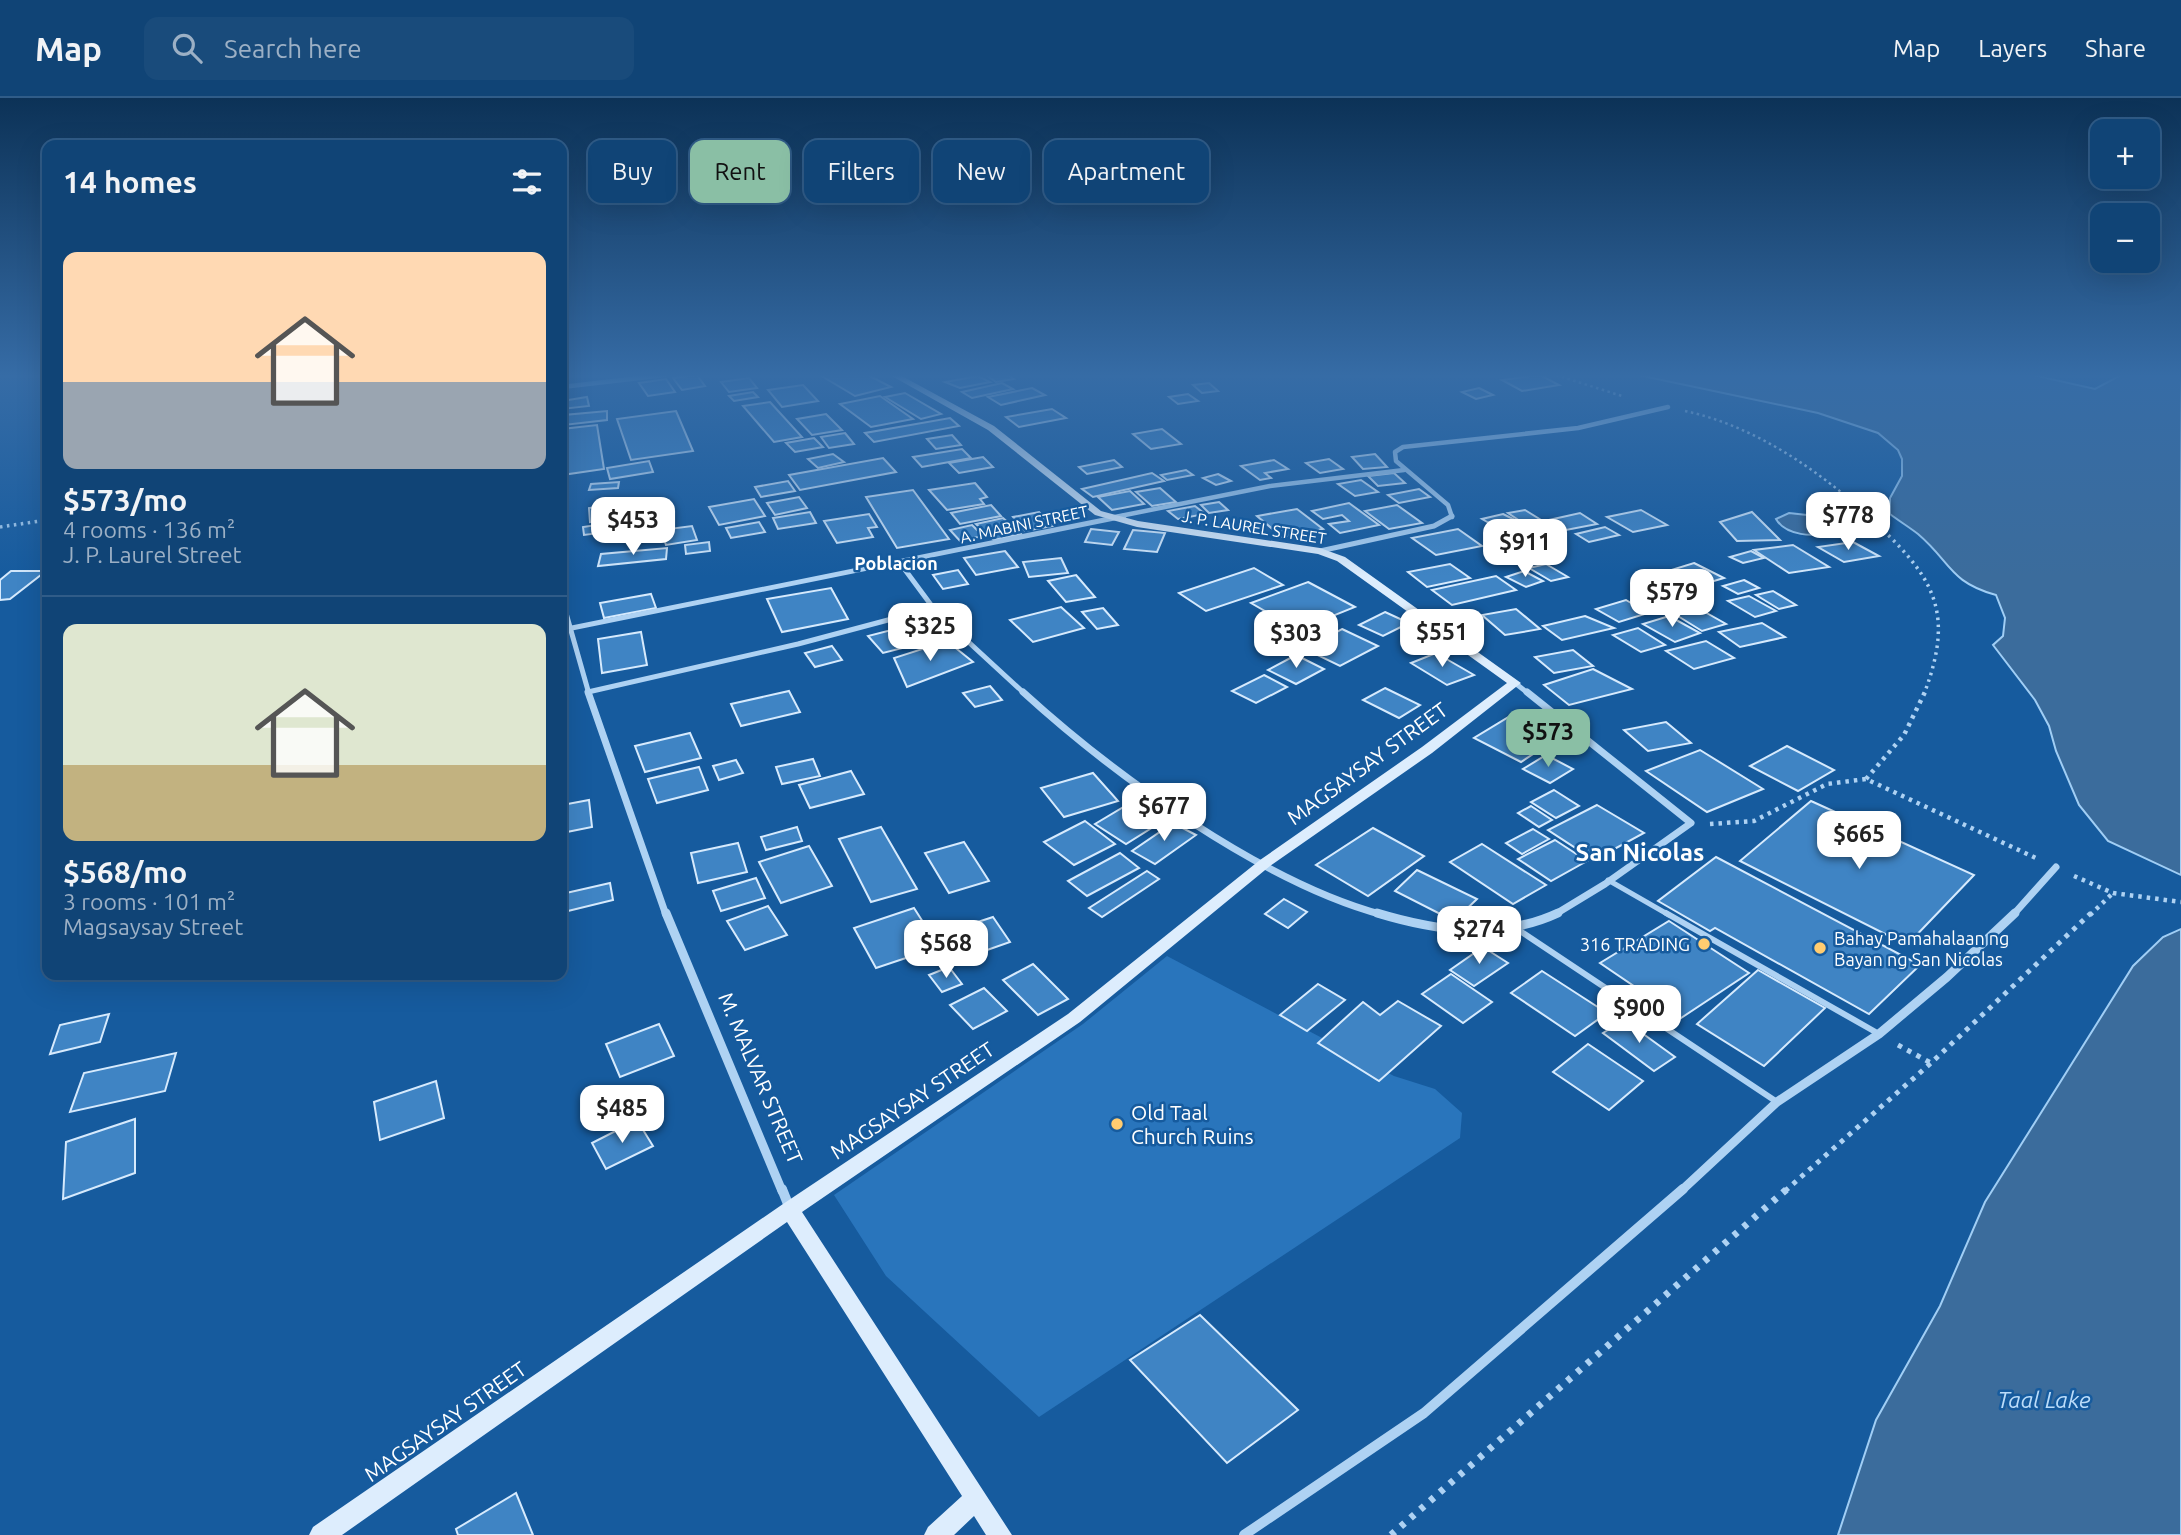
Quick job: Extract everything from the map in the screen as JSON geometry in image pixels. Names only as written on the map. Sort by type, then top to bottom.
[{"type":"main road","name":"J. P. LAUREL STREET","points":[[1009,442],[1098,513],[1112,518],[1320,551],[1341,559],[1515,683]]},
{"type":"main road","name":"MAGSAYSAY STREET","points":[[321,1535],[790,1210],[1074,1018],[1265,863],[1427,750],[1515,683]]},
{"type":"main road","name":"M. MALVAR STREET","points":[[790,1210],[1000,1535]]},
{"type":"main road","points":[[936,1535],[975,1500]]},
{"type":"street","points":[[1320,551],[1434,526],[1453,517],[1448,505],[1404,470],[1396,461],[1395,452],[1403,447],[1448,442]]},
{"type":"street","name":"A. MABINI STREET","points":[[567,630],[1270,486],[1404,470]]},
{"type":"street","points":[[900,563],[933,608],[1053,720],[1141,787],[1265,863],[1336,901],[1383,917],[1428,928],[1465,931],[1517,929],[1554,917],[1691,824]]},
{"type":"street","points":[[588,692],[797,644],[933,608]]},
{"type":"street","name":"M. MALVAR STREET","points":[[567,635],[624,787],[656,890],[790,1210]]},
{"type":"street","name":"J. P. LAUREL STREET","points":[[1515,683],[1691,824]]},
{"type":"street","points":[[1244,1535],[1424,1413],[1644,1225],[1777,1102],[1879,1034],[2005,924],[2056,867]]},
{"type":"lane","points":[[1608,880],[1879,1034]]},
{"type":"lane","points":[[1517,929],[1777,1102]]},
{"type":"path","points":[[1762,442],[1789,457],[1855,505],[1883,530],[1912,560],[1930,586],[1939,610],[1940,633],[1920,706],[1905,734],[1866,779]]},
{"type":"path","points":[[0,527],[42,521]]},
{"type":"path","points":[[1691,824],[1754,821],[1827,784],[1866,779],[2113,894],[2181,902]]},
{"type":"path","points":[[1391,1535],[1931,1063],[2113,894]]},
{"type":"path","points":[[1879,1034],[1931,1063]]},
{"type":"shaded area","points":[[1167,956],[1394,1076],[1435,1089],[1462,1113],[1460,1138],[1039,1417],[886,1276],[834,1195],[1083,1024]]},
{"type":"water","points":[[1889,442],[2181,442],[2181,875],[2108,841],[2079,805],[2056,751],[2049,726],[2035,700],[1993,645],[2003,636],[2005,618],[1996,595],[1959,577],[1929,544],[1890,514],[1890,498],[1902,476],[1902,459],[1898,450]]},
{"type":"water","points":[[1789,513],[1816,516],[1831,527],[1830,530],[1809,535],[1793,532],[1776,519]]},
{"type":"water","name":"Taal Lake","points":[[2181,929],[2181,1535],[1838,1535],[1876,1420],[1940,1306],[1985,1202],[2133,966],[2163,937]]},
{"type":"building","points":[[567,442],[600,442],[604,469],[567,474]]},
{"type":"building","points":[[625,442],[689,442],[693,451],[631,460]]},
{"type":"building","points":[[818,442],[823,447],[795,452],[786,443]]},
{"type":"building","points":[[825,442],[854,444],[829,448]]},
{"type":"building","points":[[930,442],[958,442],[961,445],[936,449]]},
{"type":"building","points":[[1143,442],[1181,444],[1151,449]]},
{"type":"building","points":[[962,449],[971,458],[922,467],[913,457]]},
{"type":"building","points":[[833,454],[844,462],[818,468],[808,459]]},
{"type":"building","points":[[1375,454],[1387,467],[1363,469],[1352,457]]},
{"type":"building","points":[[983,457],[993,467],[959,473],[949,463]]},
{"type":"building","points":[[883,458],[896,472],[800,490],[789,475]]},
{"type":"building","points":[[1329,459],[1343,469],[1320,473],[1306,463]]},
{"type":"building","points":[[1114,460],[1122,467],[1087,474],[1079,467]]},
{"type":"building","points":[[1274,460],[1288,469],[1265,473],[1271,478],[1260,480],[1241,466]]},
{"type":"building","points":[[649,461],[653,472],[610,479],[607,468]]},
{"type":"building","points":[[1186,470],[1193,475],[1167,480],[1161,475]]},
{"type":"building","points":[[1152,473],[1164,481],[1093,497],[1082,489]]},
{"type":"building","points":[[1394,473],[1405,483],[1378,486],[1368,476]]},
{"type":"building","points":[[1218,474],[1231,481],[1216,485],[1203,478]]},
{"type":"building","points":[[1361,480],[1378,492],[1355,496],[1338,484]]},
{"type":"building","points":[[788,481],[795,491],[761,497],[755,487]]},
{"type":"building","points":[[619,482],[618,488],[589,490],[591,484]]},
{"type":"building","points":[[975,483],[987,497],[980,499],[984,504],[947,510],[929,490]]},
{"type":"building","points":[[1160,488],[1176,502],[1152,506],[1136,492]]},
{"type":"building","points":[[1419,489],[1430,497],[1399,503],[1388,495]]},
{"type":"building","points":[[913,490],[949,539],[897,548],[866,497]]},
{"type":"building","points":[[1130,491],[1144,504],[1112,510],[1098,497]]},
{"type":"building","points":[[799,497],[807,508],[775,515],[767,503]]},
{"type":"building","points":[[754,499],[765,516],[719,525],[709,507]]},
{"type":"building","points":[[641,501],[643,515],[590,522],[589,508]]},
{"type":"building","points":[[1219,502],[1228,510],[1209,513],[1201,505]]},
{"type":"building","points":[[1349,503],[1379,525],[1340,533],[1329,524],[1349,521],[1342,515],[1323,519],[1312,511]]},
{"type":"building","points":[[991,505],[1001,516],[960,524],[951,513]]},
{"type":"building","points":[[1397,505],[1422,523],[1389,529],[1365,511]]},
{"type":"building","points":[[1195,506],[1205,514],[1178,519],[1168,511]]},
{"type":"building","points":[[1297,509],[1323,529],[1282,537],[1257,516]]},
{"type":"building","points":[[1525,510],[1541,520],[1523,523],[1508,513]]},
{"type":"building","points":[[1641,510],[1667,525],[1633,532],[1607,517]]},
{"type":"building","points":[[810,512],[816,523],[778,529],[773,518]]},
{"type":"building","points":[[1039,512],[1052,526],[1025,531],[1013,517]]},
{"type":"building","points":[[1752,512],[1780,540],[1737,541],[1720,522]]},
{"type":"building","points":[[1580,513],[1597,524],[1566,530],[1549,520]]},
{"type":"building","points":[[869,514],[877,527],[868,528],[873,537],[837,543],[824,521]]},
{"type":"building","points":[[1503,514],[1523,524],[1501,530],[1482,519]]},
{"type":"building","points":[[1003,518],[1021,534],[994,540],[976,524]]},
{"type":"building","points":[[629,520],[630,529],[584,535],[583,527]]},
{"type":"building","points":[[759,522],[765,532],[731,538],[726,528]]},
{"type":"building","points":[[972,525],[983,536],[960,541],[950,530]]},
{"type":"building","points":[[692,526],[697,540],[666,545],[661,530]]},
{"type":"building","points":[[1605,527],[1619,535],[1589,542],[1576,534]]},
{"type":"building","points":[[1091,529],[1119,532],[1112,545],[1085,542]]},
{"type":"building","points":[[1458,529],[1482,546],[1436,555],[1412,538]]},
{"type":"building","points":[[1133,530],[1165,533],[1157,552],[1124,549]]},
{"type":"building","points":[[709,542],[710,551],[686,554],[685,545]]},
{"type":"building","points":[[1853,542],[1879,556],[1844,562],[1818,547]]},
{"type":"building","points":[[1548,543],[1561,551],[1540,555],[1527,547]]},
{"type":"building","points":[[1793,545],[1829,567],[1789,573],[1754,550]]},
{"type":"building","points":[[667,548],[666,559],[598,566],[601,554]]},
{"type":"building","points":[[1005,551],[1018,567],[976,575],[964,558]]},
{"type":"building","points":[[1751,551],[1764,558],[1743,563],[1730,557]]},
{"type":"building","points":[[1061,558],[1068,573],[1029,577],[1023,562]]},
{"type":"building","points":[[1694,563],[1724,578],[1694,587],[1665,572]]},
{"type":"building","points":[[1450,564],[1470,578],[1427,587],[1408,572]]},
{"type":"building","points":[[1546,564],[1568,577],[1551,581],[1529,568]]},
{"type":"building","points":[[1254,568],[1283,585],[1206,611],[1179,593]]},
{"type":"building","points":[[958,570],[968,584],[943,589],[933,575]]},
{"type":"building","points":[[11,571],[42,571],[42,574],[10,599],[0,600],[0,580]]},
{"type":"building","points":[[1524,571],[1543,581],[1526,587],[1506,577]]},
{"type":"building","points":[[1076,575],[1095,597],[1066,602],[1048,581]]},
{"type":"building","points":[[1496,576],[1516,590],[1452,605],[1432,590]]},
{"type":"building","points":[[1744,580],[1759,588],[1738,594],[1723,586]]},
{"type":"building","points":[[1671,581],[1689,592],[1652,599],[1635,587]]},
{"type":"building","points":[[1308,582],[1355,607],[1298,630],[1251,603]]},
{"type":"building","points":[[831,588],[848,619],[782,632],[767,599]]},
{"type":"building","points":[[1773,591],[1796,605],[1779,609],[1756,595]]},
{"type":"building","points":[[651,594],[656,608],[604,618],[600,603]]},
{"type":"building","points":[[1749,596],[1776,611],[1755,617],[1728,601]]},
{"type":"building","points":[[1626,600],[1648,613],[1619,622],[1596,609]]},
{"type":"building","points":[[1061,607],[1084,628],[1033,642],[1010,620]]},
{"type":"building","points":[[1696,607],[1726,624],[1702,631],[1673,613]]},
{"type":"building","points":[[1103,608],[1118,625],[1097,629],[1082,612]]},
{"type":"building","points":[[1516,609],[1540,629],[1505,635],[1482,615]]},
{"type":"building","points":[[1385,612],[1409,623],[1383,636],[1359,625]]},
{"type":"building","points":[[1585,616],[1614,628],[1562,640],[1543,626]]},
{"type":"building","points":[[1669,616],[1700,633],[1675,642],[1643,624]]},
{"type":"building","points":[[934,619],[950,636],[883,653],[868,636]]},
{"type":"building","points":[[1762,623],[1785,637],[1740,647],[1719,632]]},
{"type":"building","points":[[1638,628],[1665,645],[1641,652],[1613,635]]},
{"type":"building","points":[[1342,629],[1378,646],[1340,666],[1305,649]]},
{"type":"building","points":[[641,632],[647,665],[602,673],[598,639]]},
{"type":"building","points":[[947,641],[973,662],[907,687],[894,658]]},
{"type":"building","points":[[1706,641],[1734,658],[1694,669],[1666,651]]},
{"type":"building","points":[[832,646],[842,660],[815,667],[805,653]]},
{"type":"building","points":[[1573,650],[1593,666],[1554,673],[1535,657]]},
{"type":"building","points":[[1436,653],[1474,675],[1447,685],[1411,663]]},
{"type":"building","points":[[1296,655],[1324,669],[1296,684],[1268,670]]},
{"type":"building","points":[[1593,669],[1632,689],[1569,705],[1544,685]]},
{"type":"building","points":[[1264,675],[1287,687],[1256,703],[1232,691]]},
{"type":"building","points":[[990,686],[1002,700],[975,707],[963,693]]},
{"type":"building","points":[[1385,688],[1420,705],[1399,718],[1363,700]]},
{"type":"building","points":[[789,691],[800,712],[741,726],[731,704]]},
{"type":"building","points":[[1512,715],[1559,737],[1521,762],[1474,738]]},
{"type":"building","points":[[1666,722],[1691,743],[1648,751],[1624,730]]},
{"type":"building","points":[[690,733],[701,758],[645,772],[635,746]]},
{"type":"building","points":[[1787,746],[1834,770],[1798,791],[1750,766]]},
{"type":"building","points":[[1700,750],[1763,789],[1707,812],[1646,771]]},
{"type":"building","points":[[1546,755],[1573,769],[1550,783],[1523,769]]},
{"type":"building","points":[[813,759],[820,776],[782,784],[776,767]]},
{"type":"building","points":[[736,760],[743,773],[719,780],[713,766]]},
{"type":"building","points":[[699,767],[708,790],[657,803],[648,779]]},
{"type":"building","points":[[851,771],[864,794],[810,808],[799,785]]},
{"type":"building","points":[[1093,773],[1118,801],[1064,817],[1041,788]]},
{"type":"building","points":[[1554,790],[1579,806],[1556,818],[1531,802]]},
{"type":"building","points":[[1137,799],[1169,817],[1126,844],[1095,824]]},
{"type":"building","points":[[589,800],[592,827],[567,832],[567,804]]},
{"type":"building","points":[[1811,801],[1974,875],[1907,945],[1740,861]]},
{"type":"building","points":[[1597,805],[1644,833],[1594,860],[1548,830]]},
{"type":"building","points":[[1531,806],[1552,820],[1539,827],[1518,813]]},
{"type":"building","points":[[1085,821],[1115,844],[1074,865],[1044,842]]},
{"type":"building","points":[[1173,823],[1196,835],[1155,864],[1132,851]]},
{"type":"building","points":[[797,827],[802,841],[766,850],[761,837]]},
{"type":"building","points":[[881,827],[917,889],[871,902],[839,839]]},
{"type":"building","points":[[1373,828],[1424,856],[1368,896],[1316,865]]},
{"type":"building","points":[[1533,829],[1549,839],[1522,854],[1506,843]]},
{"type":"building","points":[[1555,840],[1587,861],[1551,881],[1518,859]]},
{"type":"building","points":[[964,842],[989,881],[949,893],[925,853]]},
{"type":"building","points":[[738,843],[747,872],[698,883],[691,853]]},
{"type":"building","points":[[1482,844],[1546,885],[1513,904],[1450,862]]},
{"type":"building","points":[[809,846],[832,886],[781,903],[759,862]]},
{"type":"building","points":[[1120,853],[1139,868],[1087,896],[1068,881]]},
{"type":"building","name":"Bahay Pamahalaan ng Bayan ng San Nicolas","points":[[1716,857],[1920,965],[1869,1014],[1715,928],[1710,931],[1658,901]]},
{"type":"building","points":[[1417,870],[1477,899],[1454,921],[1395,891]]},
{"type":"building","points":[[1147,871],[1159,879],[1102,917],[1089,908]]},
{"type":"building","points":[[756,878],[765,898],[721,911],[713,891]]},
{"type":"building","points":[[610,883],[613,900],[568,911],[567,893]]},
{"type":"building","points":[[1284,899],[1307,912],[1288,928],[1265,914]]},
{"type":"building","points":[[768,906],[787,935],[745,950],[727,921]]},
{"type":"building","points":[[914,908],[939,947],[876,968],[854,928]]},
{"type":"building","points":[[993,917],[1010,942],[970,956],[953,930]]},
{"type":"building","points":[[1669,921],[1749,973],[1681,1018],[1600,963]]},
{"type":"building","points":[[1483,947],[1508,963],[1474,986],[1450,970]]},
{"type":"building","points":[[1033,964],[1068,999],[1038,1015],[1003,980]]},
{"type":"building","points":[[949,967],[962,984],[942,992],[929,975]]},
{"type":"building","points":[[1758,970],[1825,1008],[1764,1066],[1697,1024]]},
{"type":"building","points":[[1542,971],[1607,1013],[1575,1036],[1511,993]]},
{"type":"building","points":[[1451,974],[1492,1002],[1463,1023],[1422,994]]},
{"type":"building","points":[[1318,984],[1345,1000],[1307,1031],[1280,1015]]},
{"type":"building","points":[[984,988],[1007,1011],[973,1029],[950,1005]]},
{"type":"building","points":[[1398,1001],[1441,1026],[1379,1081],[1318,1043],[1363,1002],[1380,1015]]},
{"type":"building","points":[[109,1014],[100,1042],[50,1054],[60,1025]]},
{"type":"building","points":[[1624,1020],[1675,1057],[1654,1071],[1603,1033]]},
{"type":"building","points":[[659,1024],[674,1056],[620,1077],[606,1044]]},
{"type":"building","points":[[1588,1044],[1643,1081],[1609,1110],[1553,1072]]},
{"type":"building","points":[[176,1053],[165,1091],[70,1112],[84,1073]]},
{"type":"building","points":[[436,1081],[444,1118],[380,1140],[374,1102]]},
{"type":"building","points":[[135,1119],[135,1173],[63,1199],[66,1142]]},
{"type":"building","points":[[637,1120],[653,1146],[606,1169],[592,1143]]},
{"type":"building","points":[[1200,1315],[1298,1410],[1227,1463],[1130,1360]]},
{"type":"building","points":[[516,1493],[533,1535],[458,1535],[456,1529]]},
{"type":"place","name":"316 TRADING","points":[[1704,944]]},
{"type":"place","name":"Bahay Pamahalaan ng Bayan ng San Nicolas","points":[[1820,948]]},
{"type":"place","name":"Old Taal Church Ruins","points":[[1117,1124]]},
{"type":"district","name":"Poblacion","points":[[896,563]]},
{"type":"district","name":"San Nicolas","points":[[1640,852]]}]
